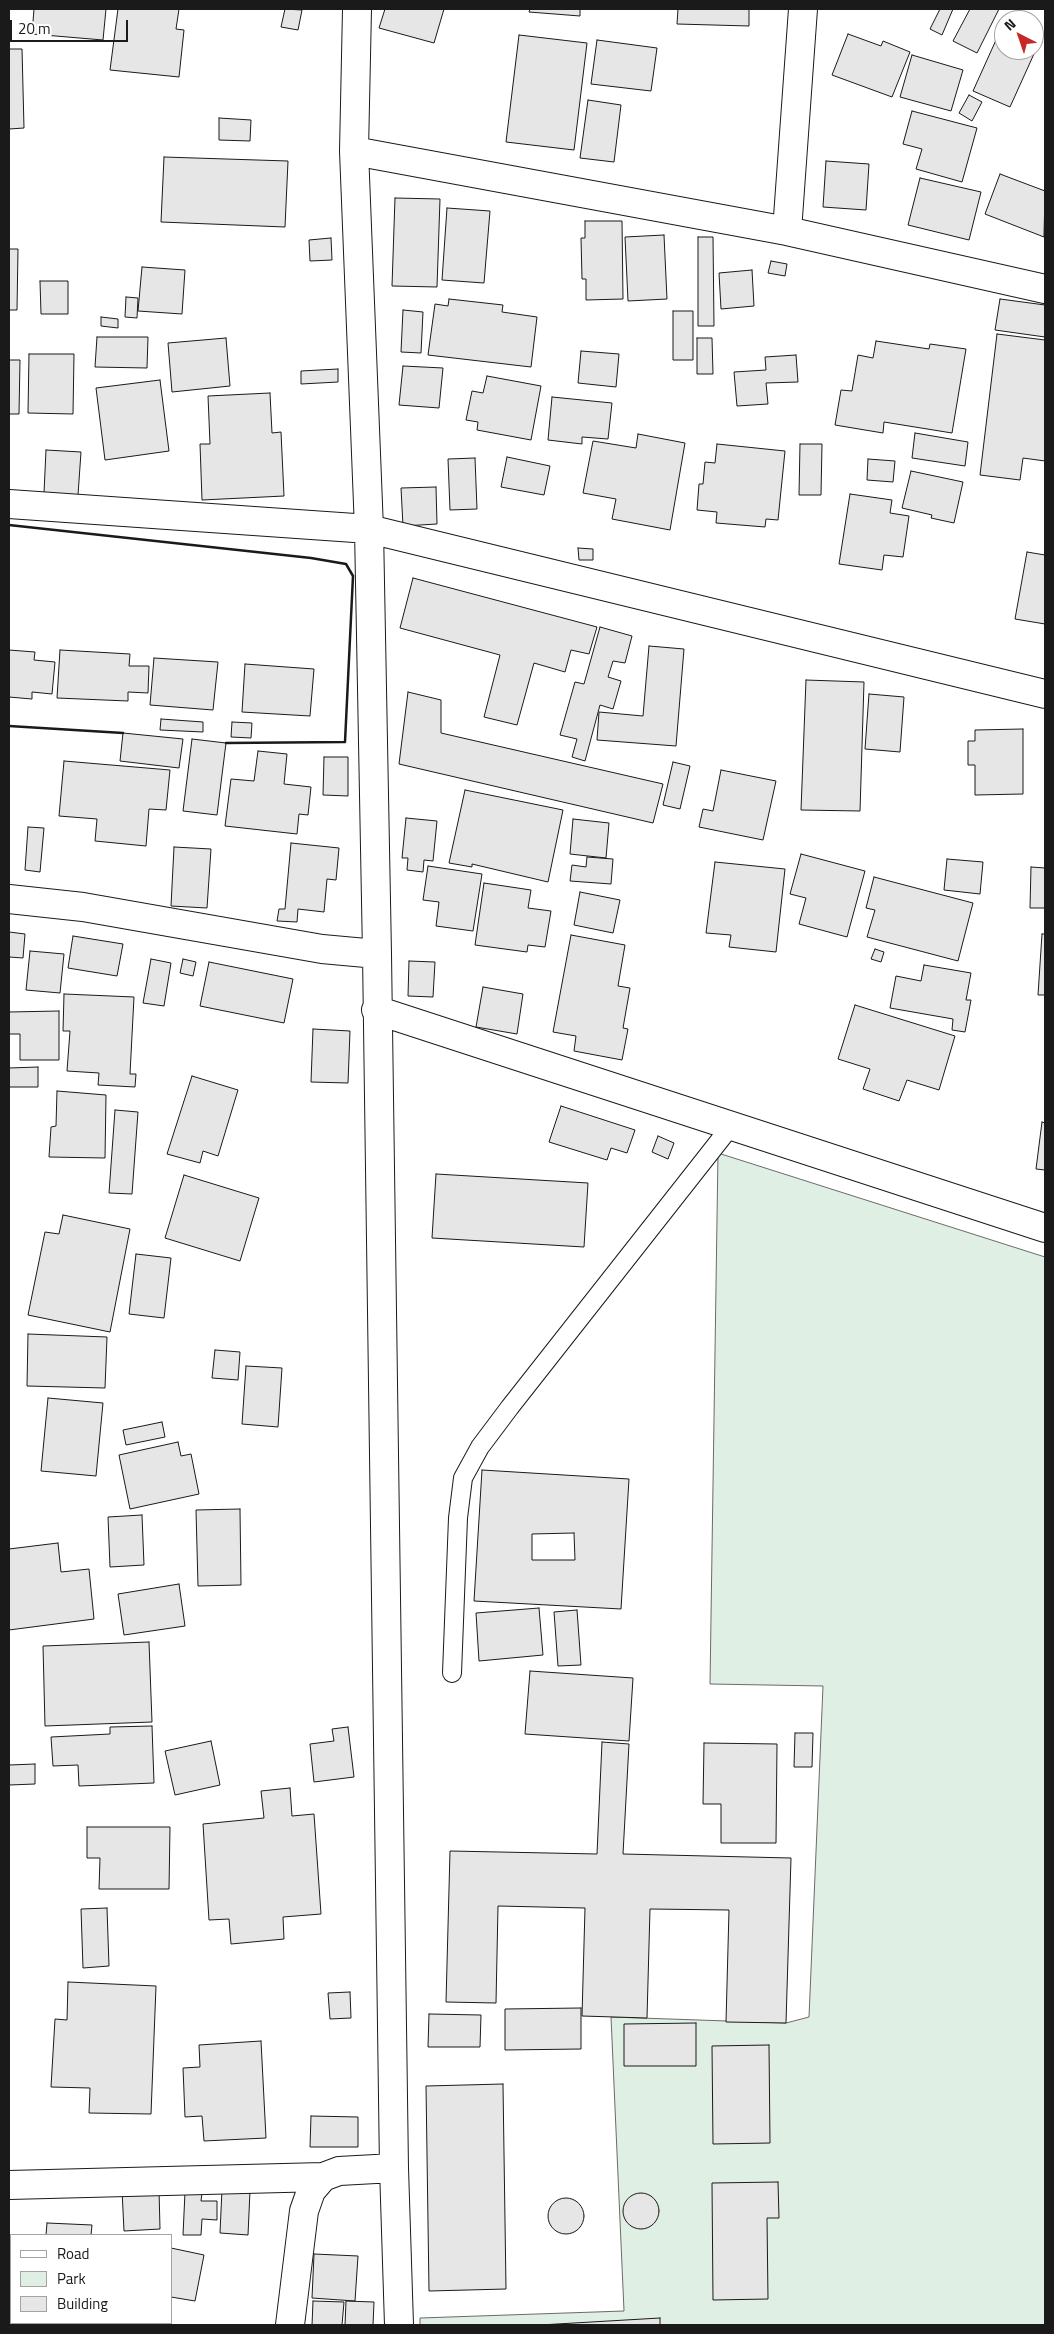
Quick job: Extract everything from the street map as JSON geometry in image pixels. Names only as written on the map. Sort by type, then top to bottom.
[{"type":"street","points":[[357,9],[354,150],[369,529],[377,954],[376,1010],[394,2168],[399,2325]]},
{"type":"street","points":[[787,231],[803,9]]},
{"type":"street","points":[[354,150],[787,231],[1045,289]]},
{"type":"street","points":[[9,504],[369,529],[1045,694]]},
{"type":"street","points":[[9,899],[83,907],[322,949],[377,954]]},
{"type":"street","points":[[376,1010],[1045,1228]]},
{"type":"street","points":[[9,2184],[323,2177],[339,2171],[394,2168]]},
{"type":"street","points":[[290,2325],[304,2211],[311,2191],[323,2177]]},
{"type":"lane","points":[[452,1673],[458,1518],[463,1478],[480,1447],[510,1407],[732,1126]]},
{"type":"green space","points":[[718,1153],[1045,1257],[1045,2325],[420,2325],[420,2318],[624,2311],[611,2017],[786,2023],[809,2017],[823,1686],[710,1684]]},
{"type":"building","points":[[34,9],[106,9],[103,40],[32,34]]},
{"type":"building","points":[[118,9],[179,9],[176,29],[184,30],[179,77],[110,70]]},
{"type":"building","points":[[285,9],[302,10],[298,30],[281,27]]},
{"type":"building","points":[[385,9],[444,9],[434,43],[379,28]]},
{"type":"building","points":[[530,9],[580,9],[580,16],[529,12]]},
{"type":"building","points":[[678,9],[749,9],[749,26],[677,24]]},
{"type":"building","points":[[940,9],[953,9],[942,35],[930,29]]},
{"type":"building","points":[[970,9],[999,9],[994,10],[994,19],[977,53],[953,41]]},
{"type":"building","points":[[848,34],[881,46],[883,41],[910,52],[892,97],[832,75]]},
{"type":"building","points":[[519,35],[587,43],[574,150],[506,142]]},
{"type":"building","points":[[597,40],[657,48],[651,91],[591,84]]},
{"type":"building","points":[[994,44],[994,60],[1031,60],[1010,107],[973,91]]},
{"type":"building","points":[[9,49],[22,49],[24,128],[9,129]]},
{"type":"building","points":[[912,55],[963,70],[951,111],[900,97]]},
{"type":"building","points":[[969,95],[982,102],[972,121],[959,113]]},
{"type":"building","points":[[588,100],[621,105],[614,162],[580,158]]},
{"type":"building","points":[[912,111],[977,128],[962,182],[916,169],[922,149],[903,144]]},
{"type":"building","points":[[219,118],[251,120],[250,141],[219,140]]},
{"type":"building","points":[[164,157],[288,161],[285,227],[161,222]]},
{"type":"building","points":[[826,161],[869,164],[866,210],[823,207]]},
{"type":"building","points":[[1000,174],[1045,191],[1044,237],[985,214]]},
{"type":"building","points":[[920,178],[981,192],[969,240],[908,225]]},
{"type":"building","points":[[395,198],[440,199],[437,287],[392,286]]},
{"type":"building","points":[[447,208],[490,211],[484,283],[442,280]]},
{"type":"building","points":[[585,221],[622,221],[623,299],[586,300],[586,279],[582,279],[581,238],[585,238]]},
{"type":"building","points":[[664,235],[667,299],[628,301],[625,237]]},
{"type":"building","points":[[698,237],[713,237],[714,326],[698,326]]},
{"type":"building","points":[[331,238],[332,260],[310,261],[309,240]]},
{"type":"building","points":[[9,249],[18,249],[17,310],[9,310]]},
{"type":"building","points":[[771,261],[787,264],[785,276],[768,273]]},
{"type":"building","points":[[142,267],[185,270],[182,314],[138,311]]},
{"type":"building","points":[[752,270],[754,306],[721,309],[719,273]]},
{"type":"building","points":[[40,281],[68,281],[68,314],[41,314]]},
{"type":"building","points":[[126,297],[138,298],[137,318],[125,317]]},
{"type":"building","points":[[449,299],[503,305],[502,312],[537,317],[531,367],[428,355],[435,304],[448,306]]},
{"type":"building","points":[[1000,299],[1045,305],[1045,337],[995,330]]},
{"type":"building","points":[[403,310],[423,312],[421,353],[401,352]]},
{"type":"building","points":[[673,311],[693,311],[693,360],[673,360]]},
{"type":"building","points":[[101,317],[118,319],[118,328],[101,326]]},
{"type":"building","points":[[997,334],[1045,340],[1045,461],[1023,458],[1020,480],[980,475]]},
{"type":"building","points":[[97,337],[148,337],[147,368],[95,367]]},
{"type":"building","points":[[226,338],[230,386],[172,392],[168,343]]},
{"type":"building","points":[[697,338],[712,338],[713,374],[697,374]]},
{"type":"building","points":[[876,341],[929,349],[930,344],[966,349],[952,433],[884,422],[883,433],[835,425],[841,390],[852,391],[858,355],[873,358]]},
{"type":"building","points":[[581,351],[619,354],[616,387],[578,383]]},
{"type":"building","points":[[29,354],[74,354],[73,414],[28,413]]},
{"type":"building","points":[[796,355],[798,382],[766,383],[768,404],[737,406],[734,372],[766,370],[765,357]]},
{"type":"building","points":[[9,360],[20,360],[19,414],[9,414]]},
{"type":"building","points":[[403,366],[443,368],[439,408],[399,405]]},
{"type":"building","points":[[338,369],[338,382],[301,384],[301,371]]},
{"type":"building","points":[[487,376],[541,386],[531,440],[477,430],[478,422],[466,420],[472,391],[483,393]]},
{"type":"building","points":[[160,380],[169,451],[105,460],[96,388]]},
{"type":"building","points":[[270,393],[272,433],[281,432],[284,496],[202,500],[200,444],[210,444],[208,396]]},
{"type":"building","points":[[552,397],[612,403],[608,439],[582,437],[582,444],[548,440]]},
{"type":"building","points":[[915,433],[968,442],[965,466],[912,458]]},
{"type":"building","points":[[638,434],[685,443],[670,530],[612,519],[616,499],[583,493],[593,441],[636,448]]},
{"type":"building","points":[[717,444],[785,451],[778,520],[766,519],[765,527],[716,523],[717,512],[697,510],[699,484],[703,484],[705,462],[715,463]]},
{"type":"building","points":[[800,444],[822,444],[821,495],[799,495]]},
{"type":"building","points":[[46,450],[81,452],[78,495],[44,493]]},
{"type":"building","points":[[507,457],[550,466],[544,495],[501,487]]},
{"type":"building","points":[[475,458],[477,509],[450,510],[448,459]]},
{"type":"building","points":[[868,459],[895,461],[893,482],[867,480]]},
{"type":"building","points":[[911,471],[963,482],[954,523],[931,518],[932,515],[902,508]]},
{"type":"building","points":[[436,487],[437,524],[403,526],[401,488]]},
{"type":"building","points":[[850,494],[892,500],[890,513],[909,516],[903,557],[884,555],[882,570],[839,564]]},
{"type":"building","points":[[578,548],[593,549],[593,560],[579,560]]},
{"type":"building","points":[[1027,552],[1045,555],[1045,624],[1015,619]]},
{"type":"building","points":[[413,578],[597,627],[589,654],[571,650],[565,672],[534,663],[517,725],[484,717],[500,655],[400,628]]},
{"type":"building","points":[[600,627],[632,636],[625,663],[613,661],[608,677],[621,681],[613,709],[600,705],[585,761],[572,757],[577,739],[560,735],[575,682],[584,684]]},
{"type":"building","points":[[649,646],[684,649],[676,746],[597,740],[599,712],[643,716]]},
{"type":"building","points":[[9,650],[35,652],[34,660],[55,662],[52,694],[32,692],[32,699],[9,697]]},
{"type":"building","points":[[60,650],[130,654],[129,666],[149,666],[148,693],[128,692],[128,701],[57,698]]},
{"type":"building","points":[[154,658],[218,662],[213,710],[150,705]]},
{"type":"building","points":[[245,664],[314,669],[310,716],[242,712]]},
{"type":"building","points":[[806,680],[864,682],[860,811],[801,810]]},
{"type":"building","points":[[408,692],[441,700],[441,733],[663,784],[653,823],[399,764]]},
{"type":"building","points":[[869,694],[904,697],[900,752],[865,749]]},
{"type":"building","points":[[161,719],[203,722],[203,732],[160,730]]},
{"type":"building","points":[[232,722],[252,723],[251,738],[231,737]]},
{"type":"building","points":[[1023,729],[1023,794],[975,795],[975,765],[968,765],[968,741],[975,741],[975,730]]},
{"type":"building","points":[[123,733],[183,739],[179,768],[120,761]]},
{"type":"building","points":[[192,739],[226,743],[217,815],[183,811]]},
{"type":"building","points":[[258,751],[287,754],[284,784],[311,787],[308,815],[299,814],[297,834],[225,826],[231,779],[254,781]]},
{"type":"building","points":[[324,757],[348,757],[348,796],[323,795]]},
{"type":"building","points":[[64,761],[170,770],[166,810],[149,809],[146,846],[95,841],[97,819],[59,816]]},
{"type":"building","points":[[673,762],[690,766],[680,809],[663,805]]},
{"type":"building","points":[[721,770],[776,781],[763,840],[699,827],[703,809],[713,811]]},
{"type":"building","points":[[465,790],[563,810],[548,882],[472,864],[472,867],[449,863]]},
{"type":"building","points":[[406,818],[437,821],[433,861],[424,860],[423,872],[407,870],[408,858],[402,858]]},
{"type":"building","points":[[573,819],[609,823],[606,858],[570,854]]},
{"type":"building","points":[[28,827],[44,828],[40,872],[25,870]]},
{"type":"building","points":[[291,843],[339,848],[336,880],[327,879],[324,912],[298,909],[297,922],[277,921],[279,909],[285,909]]},
{"type":"building","points":[[174,847],[211,849],[207,908],[171,906]]},
{"type":"building","points":[[801,854],[865,871],[847,937],[799,924],[806,898],[790,894]]},
{"type":"building","points":[[587,857],[613,859],[611,884],[570,881],[572,865],[586,867]]},
{"type":"building","points":[[947,859],[983,862],[980,894],[944,890]]},
{"type":"building","points":[[715,862],[785,869],[776,952],[729,947],[731,935],[706,933]]},
{"type":"building","points":[[428,866],[482,874],[473,931],[436,926],[439,902],[423,900]]},
{"type":"building","points":[[1031,867],[1045,868],[1045,908],[1030,908]]},
{"type":"building","points":[[874,877],[973,903],[958,961],[867,937],[875,910],[866,908]]},
{"type":"building","points":[[484,883],[531,890],[528,908],[551,911],[545,947],[528,945],[527,952],[475,945]]},
{"type":"building","points":[[580,892],[620,900],[613,933],[574,925]]},
{"type":"building","points":[[9,932],[25,934],[23,958],[9,957]]},
{"type":"building","points":[[1042,934],[1045,934],[1045,995],[1038,995]]},
{"type":"building","points":[[571,935],[625,945],[618,986],[630,988],[623,1028],[628,1029],[622,1060],[574,1051],[576,1036],[553,1032]]},
{"type":"building","points":[[73,936],[123,944],[117,976],[68,968]]},
{"type":"building","points":[[875,949],[884,952],[881,962],[871,959]]},
{"type":"building","points":[[30,951],[64,954],[60,993],[26,990]]},
{"type":"building","points":[[151,959],[171,963],[164,1006],[143,1003]]},
{"type":"building","points":[[183,959],[196,962],[193,976],[180,973]]},
{"type":"building","points":[[409,961],[435,962],[433,997],[408,996]]},
{"type":"building","points":[[209,962],[293,979],[284,1023],[200,1006]]},
{"type":"building","points":[[924,965],[971,973],[966,1000],[971,1000],[965,1032],[952,1030],[953,1019],[890,1008],[896,976],[921,981]]},
{"type":"building","points":[[483,987],[523,994],[517,1034],[476,1027]]},
{"type":"building","points":[[64,994],[134,997],[130,1074],[136,1074],[135,1087],[98,1085],[99,1073],[67,1071],[70,1031],[63,1031]]},
{"type":"building","points":[[855,1005],[955,1036],[939,1090],[907,1080],[899,1101],[863,1089],[870,1069],[838,1059]]},
{"type":"building","points":[[59,1011],[59,1060],[20,1060],[20,1034],[9,1034],[9,1012]]},
{"type":"building","points":[[313,1029],[350,1031],[348,1083],[311,1082]]},
{"type":"building","points":[[38,1067],[38,1087],[9,1087],[9,1068]]},
{"type":"building","points":[[192,1076],[238,1090],[218,1156],[203,1151],[200,1163],[167,1154]]},
{"type":"building","points":[[57,1091],[106,1095],[105,1158],[49,1157],[51,1127],[56,1126]]},
{"type":"building","points":[[561,1106],[635,1130],[627,1153],[611,1148],[607,1160],[549,1142]]},
{"type":"building","points":[[115,1110],[138,1112],[132,1194],[109,1193]]},
{"type":"building","points":[[1042,1122],[1045,1123],[1045,1170],[1036,1169]]},
{"type":"building","points":[[658,1136],[674,1143],[668,1159],[652,1152]]},
{"type":"building","points":[[436,1174],[588,1183],[584,1247],[432,1238]]},
{"type":"building","points":[[184,1175],[259,1198],[240,1261],[165,1238]]},
{"type":"building","points":[[63,1215],[130,1229],[110,1332],[28,1315],[45,1232],[59,1234]]},
{"type":"building","points":[[136,1254],[171,1258],[164,1318],[129,1314]]},
{"type":"building","points":[[28,1334],[107,1337],[105,1388],[27,1386]]},
{"type":"building","points":[[215,1350],[240,1352],[238,1380],[212,1378]]},
{"type":"building","points":[[246,1366],[282,1368],[278,1427],[242,1424]]},
{"type":"building","points":[[48,1398],[103,1403],[96,1476],[41,1471]]},
{"type":"building","points":[[162,1422],[165,1437],[126,1445],[123,1430]]},
{"type":"building","points":[[178,1442],[181,1456],[191,1454],[199,1494],[130,1509],[119,1455]]},
{"type":"building","points":[[482,1470],[629,1479],[621,1609],[474,1601]],"holes":[[[574,1533],[575,1560],[532,1560],[532,1534]]]},
{"type":"building","points":[[240,1509],[241,1585],[198,1586],[196,1510]]},
{"type":"building","points":[[142,1515],[144,1565],[110,1567],[108,1517]]},
{"type":"building","points":[[58,1543],[61,1572],[89,1569],[94,1619],[9,1630],[9,1549]]},
{"type":"building","points":[[179,1584],[185,1626],[124,1635],[118,1594]]},
{"type":"building","points":[[539,1608],[543,1655],[479,1661],[476,1613]]},
{"type":"building","points":[[577,1610],[581,1665],[558,1666],[554,1612]]},
{"type":"building","points":[[149,1642],[152,1722],[45,1726],[43,1646]]},
{"type":"building","points":[[530,1671],[633,1678],[629,1741],[525,1734]]},
{"type":"building","points":[[152,1726],[154,1783],[79,1786],[78,1765],[53,1766],[51,1737],[110,1734],[110,1727]]},
{"type":"building","points":[[348,1727],[354,1777],[314,1782],[310,1744],[334,1741],[332,1729]]},
{"type":"building","points":[[795,1733],[813,1733],[812,1767],[794,1767]]},
{"type":"building","points":[[211,1741],[220,1785],[175,1795],[165,1751]]},
{"type":"building","points":[[602,1742],[629,1744],[623,1854],[791,1858],[786,2023],[726,2022],[729,1910],[650,1909],[647,2018],[582,2016],[585,1908],[498,1906],[496,2003],[446,2002],[450,1851],[597,1854]]},
{"type":"building","points":[[704,1743],[777,1744],[776,1843],[721,1843],[721,1804],[703,1804]]},
{"type":"building","points":[[35,1764],[35,1784],[9,1785],[9,1765]]},
{"type":"building","points":[[290,1788],[292,1816],[314,1814],[321,1914],[283,1917],[284,1939],[231,1944],[229,1919],[209,1920],[203,1824],[264,1818],[261,1791]]},
{"type":"building","points":[[87,1827],[170,1827],[169,1889],[99,1889],[100,1858],[87,1858]]},
{"type":"building","points":[[107,1908],[109,1966],[83,1968],[81,1909]]},
{"type":"building","points":[[68,1982],[156,1986],[151,2114],[89,2113],[90,2088],[51,2087],[55,2019],[67,2020]]},
{"type":"building","points":[[350,1992],[351,2018],[330,2019],[328,1993]]},
{"type":"building","points":[[581,2008],[581,2049],[505,2050],[505,2009]]},
{"type":"building","points":[[429,2014],[481,2015],[480,2047],[428,2047]]},
{"type":"building","points":[[696,2023],[696,2066],[624,2066],[624,2024]]},
{"type":"building","points":[[261,2041],[266,2138],[204,2141],[202,2116],[185,2117],[183,2068],[200,2067],[199,2045]]},
{"type":"building","points":[[769,2045],[770,2143],[713,2144],[712,2046]]},
{"type":"building","points":[[503,2084],[506,2289],[429,2291],[426,2086]]},
{"type":"building","points":[[311,2116],[358,2117],[358,2147],[310,2147]]},
{"type":"building","points":[[778,2182],[779,2218],[767,2218],[768,2299],[713,2300],[712,2183]]},
{"type":"building","points":[[159,2189],[160,2229],[124,2231],[122,2190]]},
{"type":"building","points":[[222,2189],[250,2191],[248,2235],[220,2233]]},
{"type":"building","points":[[185,2192],[202,2193],[201,2201],[217,2201],[217,2220],[202,2219],[201,2235],[183,2235]]},
{"type":"building","points":[[641,2193],[648,2194],[654,2198],[658,2204],[658,2218],[654,2224],[648,2228],[641,2229],[634,2228],[628,2224],[624,2218],[623,2211],[624,2204],[628,2198],[634,2194]]},
{"type":"building","points":[[566,2198],[573,2199],[579,2203],[583,2209],[583,2223],[579,2229],[573,2233],[566,2234],[559,2233],[553,2229],[549,2223],[548,2216],[549,2209],[553,2203],[559,2199]]},
{"type":"building","points":[[47,2223],[92,2225],[91,2234],[46,2234]]},
{"type":"building","points":[[172,2248],[204,2255],[195,2301],[172,2297]]},
{"type":"building","points":[[314,2254],[358,2256],[355,2301],[312,2298]]},
{"type":"building","points":[[313,2301],[344,2302],[342,2325],[312,2325]]},
{"type":"building","points":[[346,2301],[374,2302],[373,2325],[345,2325]]},
{"type":"building","points":[[660,2318],[660,2325],[540,2325]]},
{"type":"wall","points":[[9,525],[311,558],[346,564],[353,576],[345,742],[226,743]]},
{"type":"wall","points":[[9,726],[123,733]]}]
